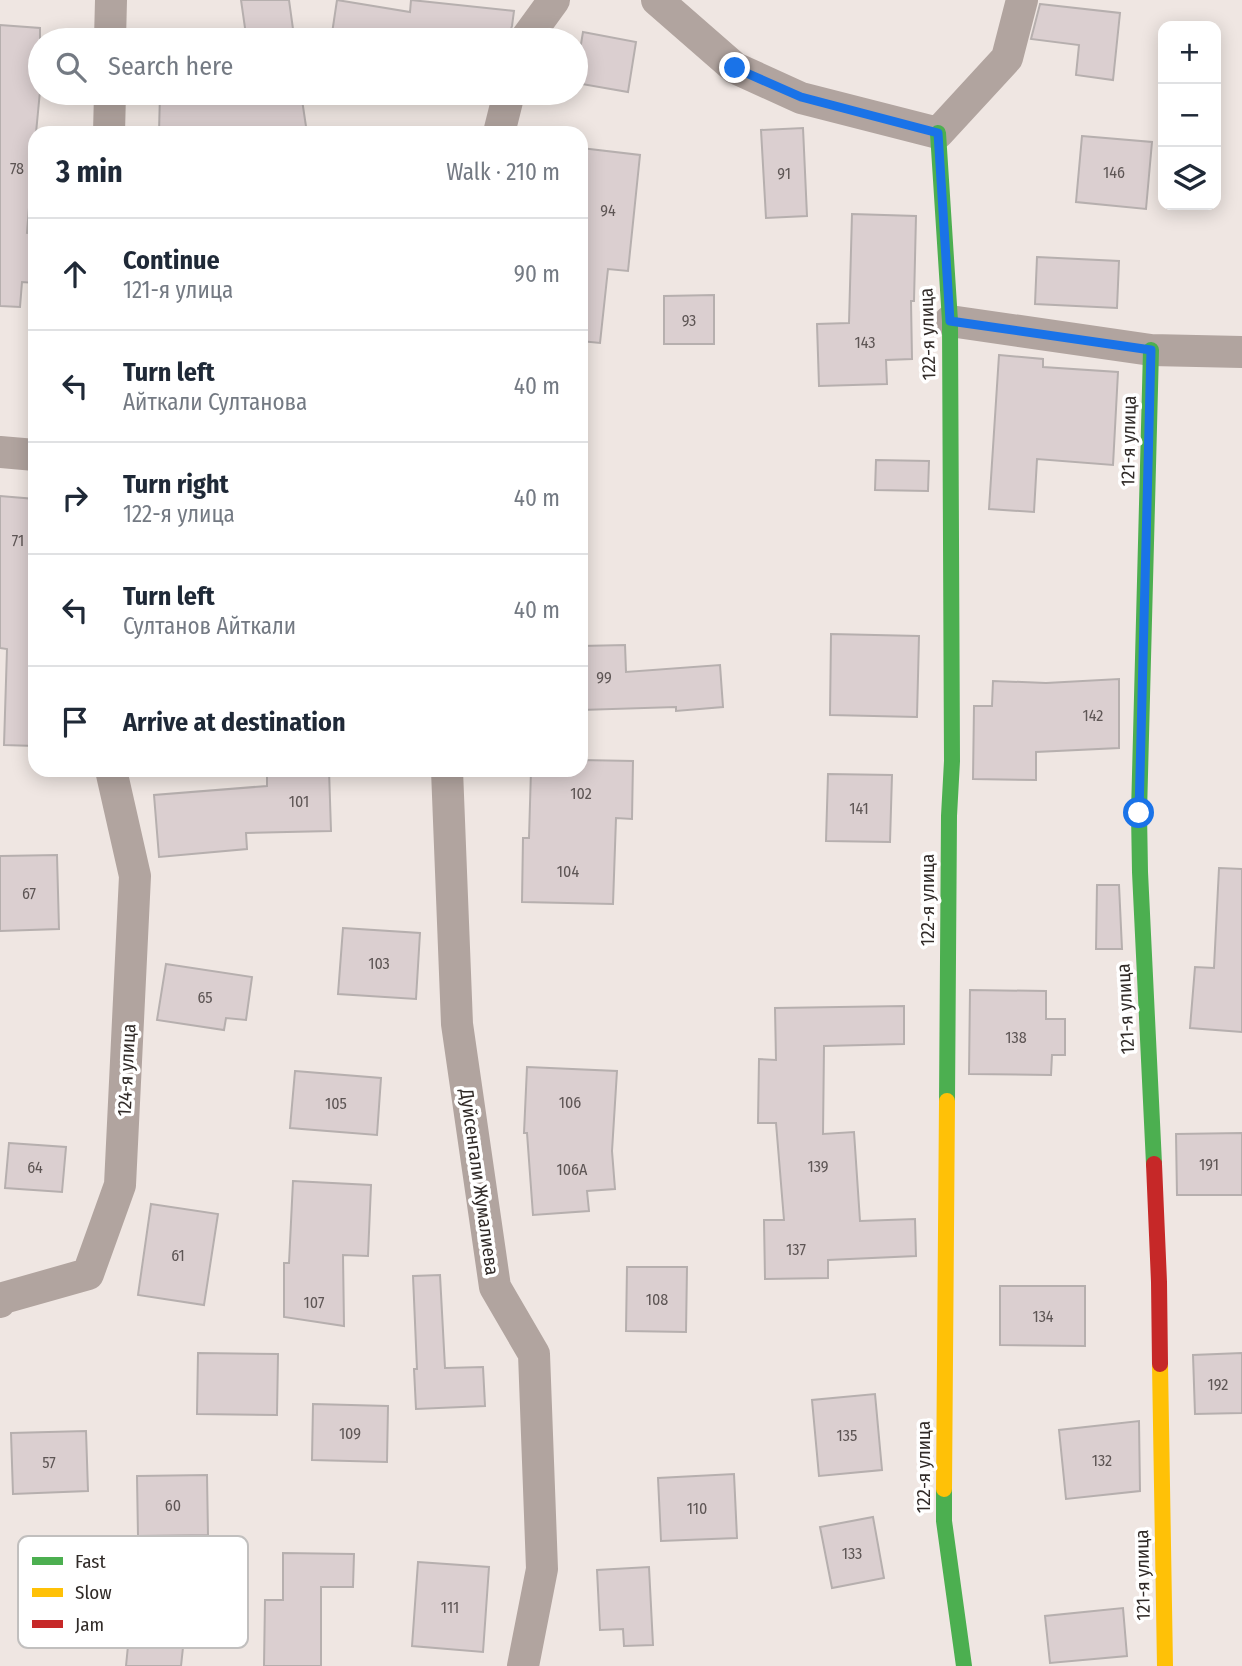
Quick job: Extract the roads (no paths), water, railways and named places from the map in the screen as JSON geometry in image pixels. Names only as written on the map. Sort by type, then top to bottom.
[{"type":"street","points":[[110,28],[111,0]]},
{"type":"street","points":[[534,28],[554,0]]},
{"type":"street","points":[[657,0],[735,68],[801,97],[938,133],[1007,58],[1022,0]]},
{"type":"street","points":[[109,126],[110,105]]},
{"type":"street","points":[[501,126],[506,105]]},
{"type":"street","name":"122-я улица","points":[[938,133],[950,321],[951,761],[944,1521],[964,1666]]},
{"type":"street","points":[[950,321],[1151,350],[1242,352]]},
{"type":"street","name":"121-я улица","points":[[1151,350],[1139,813],[1140,886],[1159,1282],[1165,1666]]},
{"type":"street","points":[[0,452],[28,454]]},
{"type":"street","name":"124-я улица","points":[[0,1302],[3,1298],[88,1274],[120,1185],[135,876],[113,777]]},
{"type":"street","name":"Дуйсенгали Жумалиева","points":[[446,777],[457,1024],[495,1287],[534,1354],[542,1569],[523,1666]]}]
